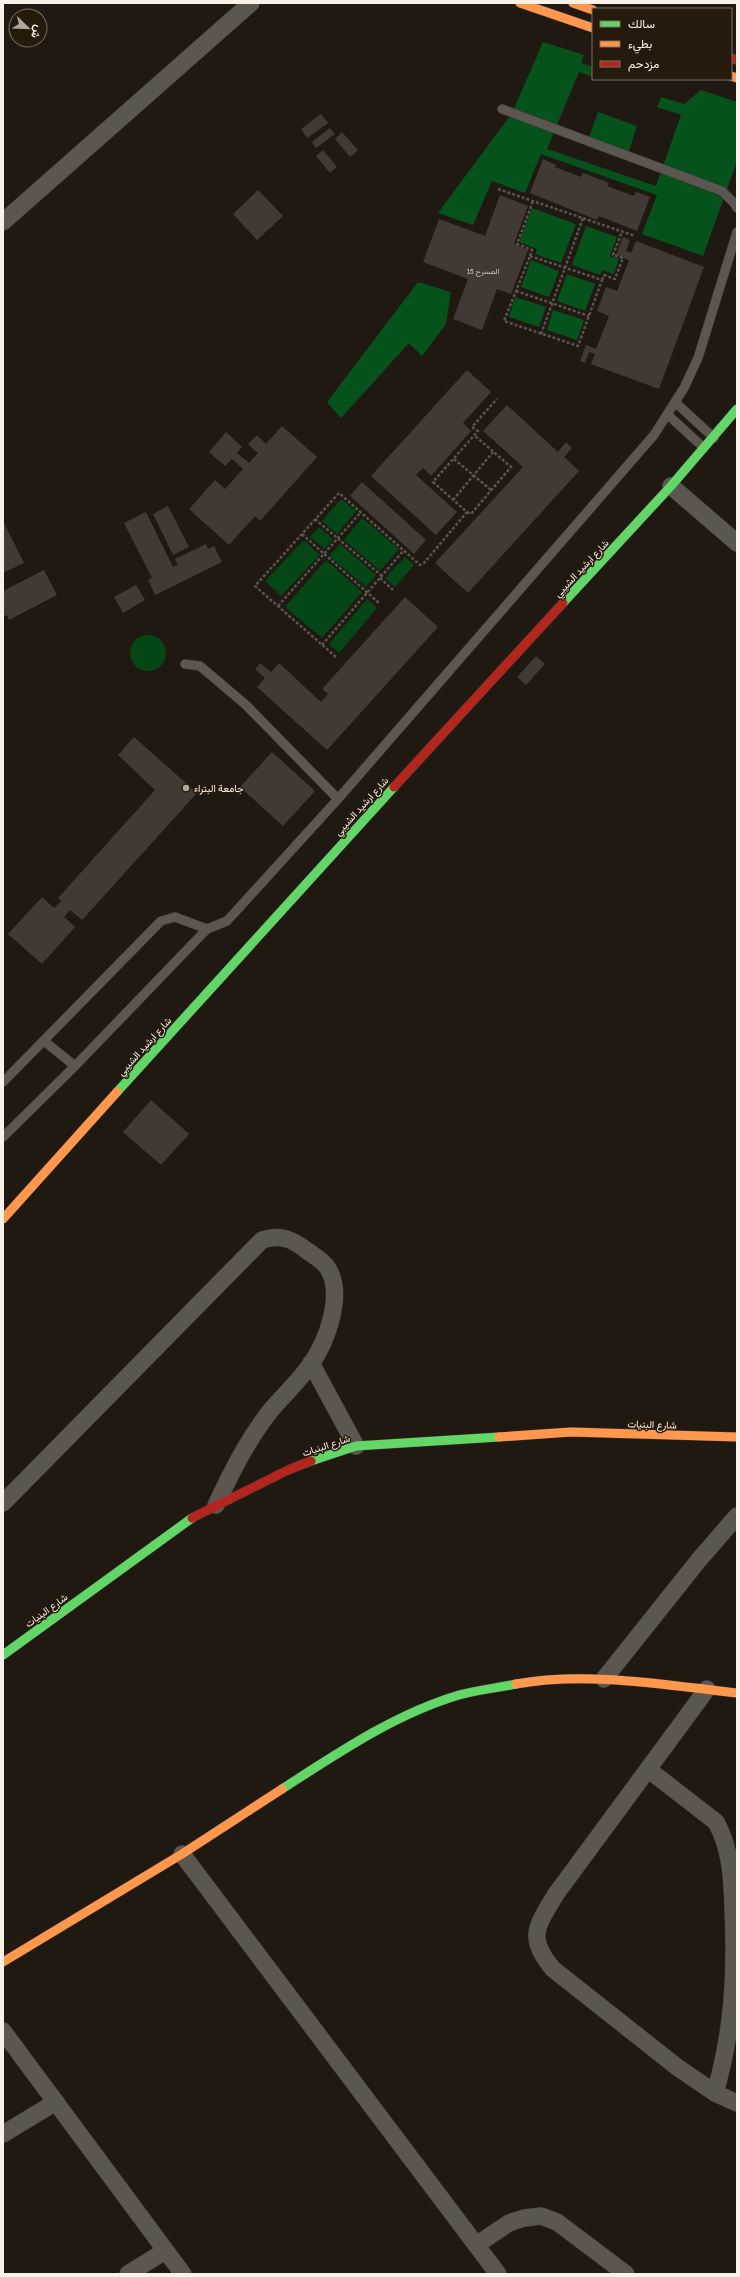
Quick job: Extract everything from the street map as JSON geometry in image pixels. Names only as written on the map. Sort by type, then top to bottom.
[{"type":"street","points":[[3,222],[251,3]]},
{"type":"street","points":[[520,3],[592,28]]},
{"type":"street","points":[[573,3],[592,10]]},
{"type":"street","name":"شارع ارشيد الشيبي","points":[[3,1219],[367,816],[671,486],[714,438],[737,409]]},
{"type":"street","points":[[671,486],[737,543]]},
{"type":"street","points":[[3,1503],[262,1240],[272,1236],[295,1241],[326,1266],[331,1274],[336,1292],[329,1325],[311,1363],[271,1410],[250,1440],[233,1468],[216,1505]]},
{"type":"street","points":[[311,1363],[356,1446]]},
{"type":"street","name":"شارع البنيات","points":[[3,1655],[188,1520],[288,1470],[337,1451],[356,1446],[571,1432],[737,1437]]},
{"type":"street","points":[[604,1679],[698,1561],[737,1516]]},
{"type":"street","points":[[3,1962],[182,1854],[359,1739],[411,1714],[460,1695],[533,1681],[604,1679],[737,1693]]},
{"type":"street","points":[[707,1689],[649,1770],[556,1894],[537,1928],[536,1941],[541,1955],[553,1969],[677,2067],[715,2093],[737,2103]]},
{"type":"street","points":[[649,1770],[716,1822],[723,1834],[728,1853],[734,1920],[733,2006],[723,2064],[715,2093]]},
{"type":"street","points":[[182,1854],[498,2274]]},
{"type":"street","points":[[3,2031],[184,2274]]},
{"type":"street","points":[[3,2134],[56,2102]]},
{"type":"street","points":[[476,2245],[509,2223],[524,2218],[541,2216],[557,2222],[626,2274]]},
{"type":"street","points":[[128,2274],[166,2251]]},
{"type":"lane","points":[[502,109],[722,191],[737,208]]},
{"type":"lane","points":[[3,1137],[75,1066],[207,929],[227,921],[338,799],[638,453],[676,403],[698,358],[737,232]]},
{"type":"lane","points":[[676,403],[714,438]]},
{"type":"lane","points":[[668,415],[704,448]]},
{"type":"lane","points":[[185,664],[200,666],[246,705],[338,799]]},
{"type":"lane","points":[[3,1082],[162,921],[176,917],[207,929]]},
{"type":"lane","points":[[44,1041],[75,1066]]},
{"type":"path","points":[[498,189],[635,236]]},
{"type":"path","points":[[533,201],[517,244],[532,250],[504,321],[540,334],[578,346],[604,275],[615,279],[623,258],[613,255],[622,232]]},
{"type":"path","points":[[540,334],[583,218]]},
{"type":"path","points":[[530,256],[602,280]]},
{"type":"path","points":[[516,291],[589,316]]},
{"type":"path","points":[[474,435],[511,467],[471,514],[434,482],[474,435],[478,431],[472,427],[497,399]]},
{"type":"path","points":[[454,500],[493,452]]},
{"type":"path","points":[[454,459],[491,490]]},
{"type":"path","points":[[336,657],[255,586],[339,493],[420,565],[467,512]]},
{"type":"path","points":[[278,606],[361,512]]},
{"type":"path","points":[[316,519],[381,577],[393,590]]},
{"type":"path","points":[[302,534],[380,604]]},
{"type":"path","points":[[322,645],[404,550]]},
{"type":"green space","points":[[543,42],[584,55],[581,63],[592,67],[592,77],[579,72],[547,149],[656,186],[681,115],[657,107],[661,97],[684,104],[701,90],[737,102],[737,161],[703,256],[642,234],[657,195],[541,154],[525,193],[492,181],[473,225],[438,213],[512,113]]},
{"type":"green space","points":[[598,112],[637,126],[626,160],[586,146]]},
{"type":"green space","points":[[532,208],[576,224],[561,263],[535,254],[537,249],[519,242]]},
{"type":"green space","points":[[586,226],[617,237],[610,256],[619,259],[614,274],[602,270],[600,275],[572,265]]},
{"type":"green space","points":[[531,260],[559,271],[549,297],[521,287]]},
{"type":"green space","points":[[567,274],[595,284],[585,311],[557,301]]},
{"type":"green space","points":[[418,282],[451,292],[446,324],[422,356],[409,343],[341,418],[327,402]]},
{"type":"green space","points":[[515,297],[546,307],[539,327],[509,317]]},
{"type":"green space","points":[[553,310],[584,320],[577,340],[547,330]]},
{"type":"green space","points":[[341,499],[356,511],[337,534],[322,521]]},
{"type":"green space","points":[[362,518],[399,549],[380,571],[344,540]]},
{"type":"green space","points":[[319,527],[333,539],[325,549],[310,537]]},
{"type":"green space","points":[[304,540],[320,555],[281,596],[265,581]]},
{"type":"green space","points":[[340,544],[376,575],[366,587],[329,556]]},
{"type":"green space","points":[[405,557],[414,565],[395,587],[385,578]]},
{"type":"green space","points":[[326,560],[362,592],[322,638],[285,607]]},
{"type":"green space","points":[[367,599],[377,608],[339,653],[329,644]]},
{"type":"green space","points":[[148,635],[161,640],[166,653],[161,666],[148,671],[135,666],[130,653],[135,640]]},
{"type":"building","points":[[321,114],[328,123],[307,138],[301,129]]},
{"type":"building","points":[[330,128],[335,134],[316,148],[312,142]]},
{"type":"building","points":[[342,132],[358,150],[350,157],[335,139]]},
{"type":"building","points":[[323,150],[337,167],[330,173],[316,156]]},
{"type":"building","points":[[543,159],[556,165],[555,167],[581,177],[583,173],[609,183],[607,186],[634,196],[636,192],[650,197],[637,231],[599,216],[597,220],[530,193]]},
{"type":"building","points":[[258,190],[283,216],[257,240],[233,214]]},
{"type":"building","points":[[500,195],[528,206],[514,244],[528,250],[511,294],[497,289],[482,330],[453,319],[468,279],[423,262],[439,219],[485,236]]},
{"type":"building","points":[[623,237],[630,240],[626,251],[631,253],[636,241],[704,267],[659,389],[591,364],[595,354],[589,352],[585,363],[580,361],[586,345],[596,349],[609,316],[597,311],[606,287],[617,291],[629,260],[616,255]]},
{"type":"building","points":[[467,370],[491,392],[463,423],[471,431],[431,476],[423,468],[416,475],[457,512],[436,535],[371,476]]},
{"type":"building","points":[[507,405],[558,452],[566,442],[572,448],[564,457],[579,471],[468,593],[435,563],[523,467],[483,431]]},
{"type":"building","points":[[282,426],[317,457],[260,521],[255,516],[229,545],[189,509],[215,480],[225,489],[243,469],[232,459],[225,466],[209,452],[226,432],[242,447],[237,453],[249,463],[258,453],[248,444],[257,435],[266,444]]},
{"type":"building","points":[[362,482],[426,540],[414,554],[350,496]]},
{"type":"building","points":[[168,506],[189,547],[173,555],[153,514]]},
{"type":"building","points":[[146,512],[173,567],[178,565],[175,559],[206,544],[208,549],[214,546],[222,562],[155,595],[148,580],[152,578],[124,523]]},
{"type":"building","points":[[3,521],[24,563],[3,573]]},
{"type":"building","points":[[44,570],[57,595],[9,620],[7,615],[3,617],[3,591]]},
{"type":"building","points":[[136,585],[145,600],[123,613],[114,597]]},
{"type":"building","points":[[405,597],[438,627],[327,750],[257,687],[265,678],[255,669],[260,663],[271,672],[279,663],[321,702],[328,694],[322,689]]},
{"type":"building","points":[[536,656],[545,664],[526,685],[517,677]]},
{"type":"building","points":[[134,737],[197,793],[82,920],[70,910],[64,917],[75,927],[42,964],[8,934],[42,897],[54,908],[61,901],[58,898],[155,790],[118,755]]},
{"type":"building","points":[[272,752],[315,791],[283,826],[240,787]]},
{"type":"building","points":[[151,1100],[189,1134],[161,1165],[123,1132]]},
{"type":"traffic: fast","points":[[563,603],[671,486],[737,409]]},
{"type":"traffic: fast","points":[[117,1092],[394,787]]},
{"type":"traffic: fast","points":[[311,1461],[356,1446],[499,1437]]},
{"type":"traffic: fast","points":[[3,1655],[192,1518]]},
{"type":"traffic: fast","points":[[282,1789],[346,1748],[412,1713],[459,1695],[516,1684]]},
{"type":"traffic: slow","points":[[520,3],[592,28]]},
{"type":"traffic: slow","points":[[573,3],[592,10]]},
{"type":"traffic: slow","points":[[732,76],[737,78]]},
{"type":"traffic: slow","points":[[3,1219],[117,1092]]},
{"type":"traffic: slow","points":[[499,1437],[571,1432],[737,1437]]},
{"type":"traffic: slow","points":[[516,1684],[543,1680],[599,1679],[654,1683],[737,1693]]},
{"type":"traffic: slow","points":[[3,1962],[182,1854],[282,1789]]},
{"type":"traffic: jam","points":[[732,58],[737,60]]},
{"type":"traffic: jam","points":[[394,787],[563,603]]},
{"type":"traffic: jam","points":[[192,1518],[288,1470],[311,1461]]},
{"type":"place","name":"جامعة البتراء","points":[[186,788]]}]
